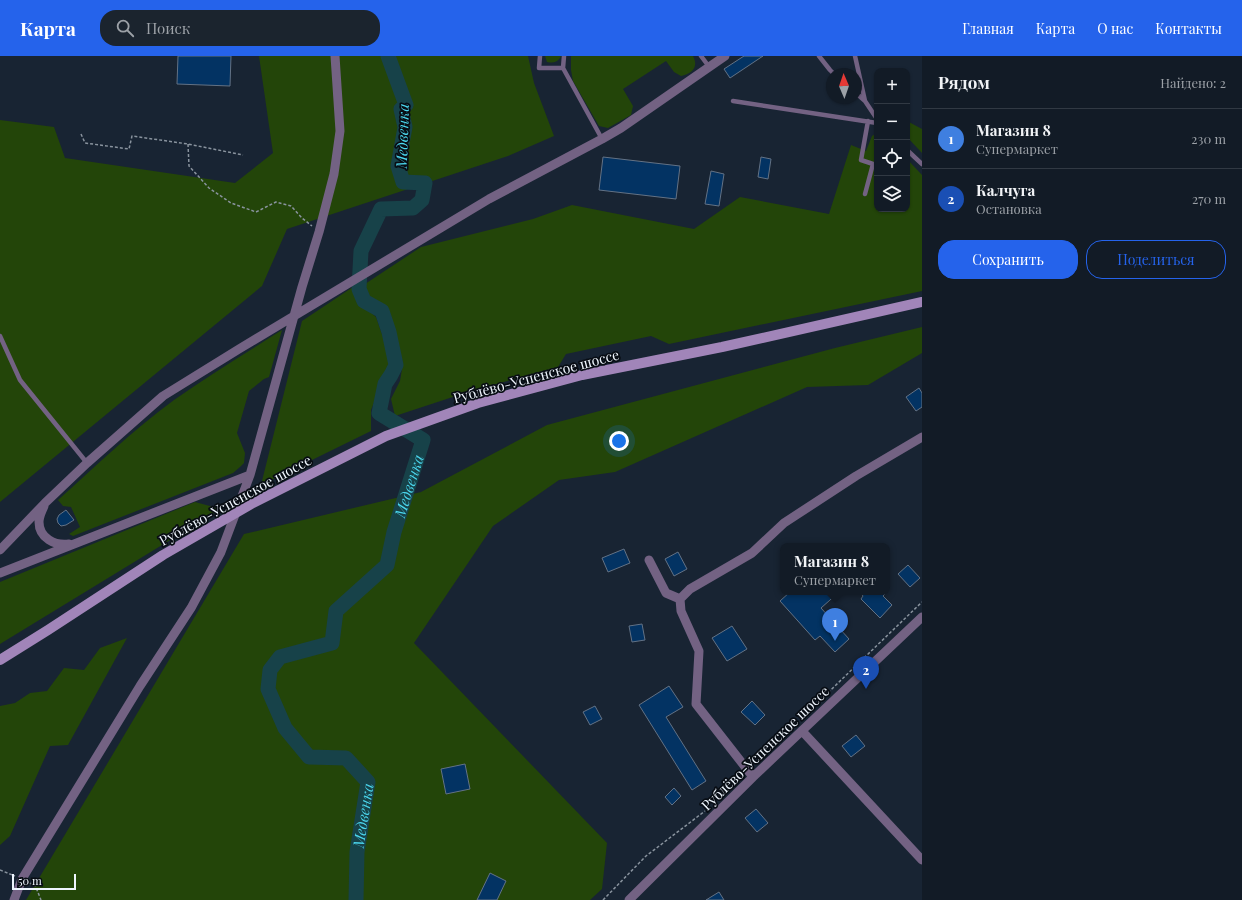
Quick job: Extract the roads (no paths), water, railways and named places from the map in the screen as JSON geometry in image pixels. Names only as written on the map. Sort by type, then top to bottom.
[{"type":"main road","name":"Рублёво-Успенское шоссе","points":[[0,660],[163,555],[253,503],[386,436],[478,403],[582,375],[722,347],[922,302]]},
{"type":"street","points":[[14,900],[22,880],[140,686],[191,608],[221,552],[250,475],[334,174],[340,131],[335,56]]},
{"type":"street","points":[[0,550],[45,503],[87,463],[163,396],[489,199],[602,139],[710,68],[725,56]]},
{"type":"street","points":[[753,777],[696,704],[699,651],[681,611],[680,599],[690,589],[752,553],[784,523],[856,476],[922,437]]},
{"type":"street","points":[[0,573],[250,475]]},
{"type":"street","points":[[45,503],[39,522],[44,535],[49,540],[56,543],[64,544],[76,542]]},
{"type":"street","points":[[649,560],[666,593],[680,599]]},
{"type":"street","name":"Рублёво-Успенское шоссе","points":[[629,900],[753,777],[922,617]]},
{"type":"street","points":[[802,731],[922,860]]},
{"type":"lane","points":[[540,56],[539,68],[563,68]]},
{"type":"lane","points":[[564,56],[563,68],[602,139]]},
{"type":"lane","points":[[701,56],[710,68]]},
{"type":"lane","points":[[819,56],[828,68]]},
{"type":"lane","points":[[855,56],[865,101]]},
{"type":"lane","points":[[862,98],[874,114]]},
{"type":"lane","points":[[733,101],[874,122]]},
{"type":"lane","points":[[865,194],[873,164],[861,160],[868,121]]},
{"type":"lane","points":[[910,153],[922,164]]},
{"type":"lane","points":[[0,336],[20,380],[87,463]]},
{"type":"waterway","name":"Медвенка","points":[[356,900],[357,852],[368,782],[346,758],[309,757],[285,728],[268,689],[270,670],[280,657],[332,643],[336,611],[387,565],[394,532],[423,440],[379,413],[385,384],[396,365],[389,332],[382,311],[364,301],[359,289],[361,251],[381,209],[413,208],[422,200],[425,183],[403,182],[398,166],[405,127],[401,109],[406,105],[388,56]]},
{"type":"place","name":"Магазин 8","points":[[835,641]]},
{"type":"place","name":"Калчуга","points":[[866,689]]}]
